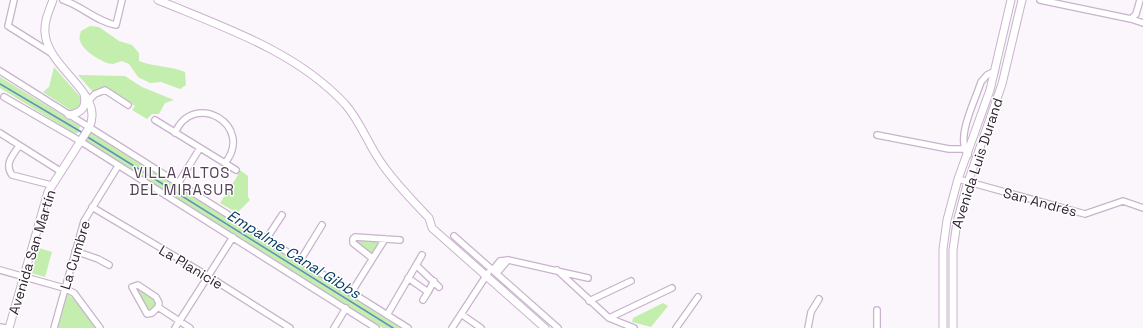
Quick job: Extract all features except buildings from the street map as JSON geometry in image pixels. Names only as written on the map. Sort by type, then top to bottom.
[{"type":"street","points":[[14,0],[8,26],[51,53]]},
{"type":"street","name":"Avenida San Martín","points":[[9,328],[51,186],[88,130],[93,114],[89,100],[51,53],[47,42],[45,25],[53,0]]},
{"type":"street","points":[[63,0],[107,23],[116,25],[122,0]]},
{"type":"street","points":[[158,0],[265,46],[325,85],[345,104],[362,128],[380,162],[429,218],[432,228],[545,328]]},
{"type":"street","name":"Avenida Luis Durand","points":[[943,328],[944,239],[948,215],[966,152],[995,71],[1011,0]]},
{"type":"street","name":"Avenida Luis Durand","points":[[953,328],[954,240],[959,213],[1002,84],[1022,0]]},
{"type":"street","points":[[1040,0],[1131,19],[1143,23]]},
{"type":"street","points":[[1131,19],[1136,14],[1140,0]]},
{"type":"street","points":[[0,71],[69,115],[88,130],[179,182],[267,238],[300,261],[408,328]]},
{"type":"street","points":[[966,152],[964,134],[981,82],[987,75],[995,71],[1000,76],[1002,84]]},
{"type":"street","points":[[89,100],[95,94],[105,90],[128,105]]},
{"type":"street","points":[[69,115],[83,110],[85,104],[84,93]]},
{"type":"street","points":[[4,97],[81,140],[118,166],[376,328]]},
{"type":"street","points":[[175,132],[180,124],[191,115],[205,113],[218,117],[229,127],[234,141],[231,155],[225,163]]},
{"type":"street","points":[[155,120],[236,170]]},
{"type":"street","points":[[0,133],[60,171]]},
{"type":"street","points":[[877,135],[966,152],[975,156],[980,150]]},
{"type":"street","points":[[19,146],[8,166],[12,175],[51,186]]},
{"type":"street","points":[[179,182],[200,148]]},
{"type":"street","name":"La Cumbre","points":[[54,328],[84,220],[118,166]]},
{"type":"street","name":"San Andrés","points":[[958,179],[1085,214],[1123,201],[1143,208]]},
{"type":"street","name":"La Planicie","points":[[92,207],[208,276],[290,328]]},
{"type":"street","points":[[267,238],[282,215]]},
{"type":"street","points":[[300,261],[322,225]]},
{"type":"street","points":[[454,236],[558,328]]},
{"type":"street","points":[[175,328],[233,237]]},
{"type":"street","points":[[372,258],[353,244],[353,239],[355,237],[400,240]]},
{"type":"street","points":[[351,293],[372,258],[385,240]]},
{"type":"street","points":[[75,251],[98,259],[109,265]]},
{"type":"street","points":[[387,315],[422,255]]},
{"type":"street","points":[[494,271],[500,261],[508,260],[588,278]]},
{"type":"street","points":[[452,328],[486,276],[508,260]]},
{"type":"street","points":[[416,265],[439,286]]},
{"type":"street","points":[[0,270],[64,288],[74,294],[100,328]]},
{"type":"street","points":[[557,270],[609,318],[634,328]]},
{"type":"street","points":[[408,278],[428,292]]},
{"type":"street","points":[[424,300],[434,281]]},
{"type":"street","points":[[589,301],[631,281]]},
{"type":"street","points":[[138,286],[156,297],[159,302],[158,307],[152,313],[147,314],[132,288],[138,286]]},
{"type":"street","points":[[609,318],[672,288]]},
{"type":"street","points":[[676,328],[698,297]]},
{"type":"street","points":[[808,328],[811,312],[819,299]]},
{"type":"street","points":[[158,307],[190,328]]},
{"type":"street","points":[[334,328],[346,308]]},
{"type":"street","points":[[877,310],[877,328]]},
{"type":"street","points":[[461,314],[481,328]]},
{"type":"street","points":[[0,326],[6,328]]},
{"type":"green space","points":[[90,26],[99,27],[119,41],[132,45],[139,53],[139,61],[185,72],[186,85],[180,89],[161,82],[150,83],[138,77],[129,64],[122,61],[113,64],[104,62],[94,56],[84,48],[81,44],[80,38],[81,31]]},
{"type":"green space","points":[[54,67],[82,99],[82,109],[72,111],[43,92],[49,87]]},
{"type":"green space","points":[[78,75],[125,76],[142,87],[174,100],[165,103],[159,114],[152,114],[147,119],[132,110],[135,106],[106,87],[93,92]]},
{"type":"green space","points":[[0,77],[80,126],[78,133],[75,134],[0,88]]},
{"type":"green space","points":[[88,132],[92,133],[403,328],[383,328],[84,140]]},
{"type":"green space","points":[[237,168],[248,176],[248,197],[250,200],[237,213],[220,203],[238,175],[234,172]]},
{"type":"green space","points":[[353,240],[377,240],[378,243],[372,253]]},
{"type":"green space","points":[[39,248],[52,252],[45,277],[31,273]]},
{"type":"green space","points":[[136,288],[155,299],[156,303],[151,310],[147,310]]},
{"type":"green space","points":[[67,293],[83,308],[96,328],[58,328]]},
{"type":"green space","points":[[663,303],[668,306],[651,327],[632,322],[633,318]]},
{"type":"waterway","name":"Empalme Canal Gibbs","points":[[0,84],[83,133]]},
{"type":"waterway","name":"Empalme Canal Gibbs","points":[[86,136],[393,328]]},
{"type":"district","name":"VILLA ALTOS DEL MIRASUR","points":[[182,180]]}]
